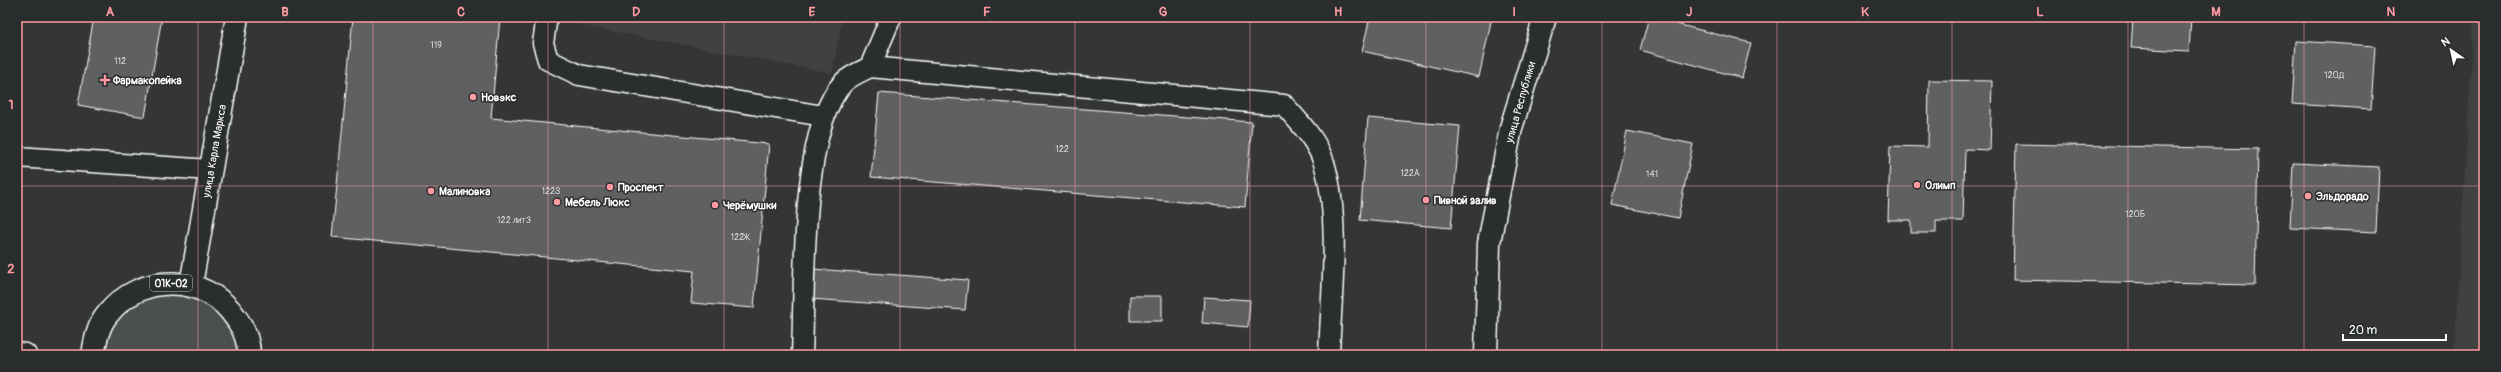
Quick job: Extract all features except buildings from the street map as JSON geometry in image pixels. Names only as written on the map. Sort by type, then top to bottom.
[{"type":"street","name":"улица Карла Маркса","points":[[191,285],[237,17]]},
{"type":"street","name":"улица Республики","points":[[1486,355],[1489,243],[1510,128],[1545,17]]},
{"type":"street","name":"01К-02","points":[[93,355],[96,338],[106,316],[123,298],[144,287],[168,282],[191,285],[212,294],[229,308],[242,326],[249,355]]},
{"type":"street","points":[[17,354],[25,355]]},
{"type":"lane","points":[[547,17],[543,43],[548,60],[579,75],[823,116]]},
{"type":"lane","points":[[870,67],[891,17]]},
{"type":"lane","points":[[802,355],[810,177],[823,116],[844,82],[870,67],[1284,105],[1309,133],[1324,162],[1333,214],[1330,355]]},
{"type":"lane","points":[[17,156],[211,170]]},
{"type":"shaded area","points":[[559,17],[843,17],[832,73],[559,21]]},
{"type":"shaded area","points":[[2474,17],[2484,17],[2484,355],[2454,355]]},
{"type":"shaded area","points":[[191,293],[230,321],[241,355],[102,355],[105,339],[117,317],[142,297]]},
{"type":"place","name":"Фармакопейка","points":[[105,80]]},
{"type":"place","name":"Новэкс","points":[[473,97]]},
{"type":"place","name":"Олимп","points":[[1917,185]]},
{"type":"place","name":"Проспект","points":[[610,187]]},
{"type":"place","name":"Малиновка","points":[[431,191]]},
{"type":"place","name":"Эльдорадо","points":[[2308,196]]},
{"type":"place","name":"Пивной залив","points":[[1426,200]]},
{"type":"place","name":"Мебель Люкс","points":[[557,202]]},
{"type":"place","name":"Черёмушки","points":[[715,205]]}]
